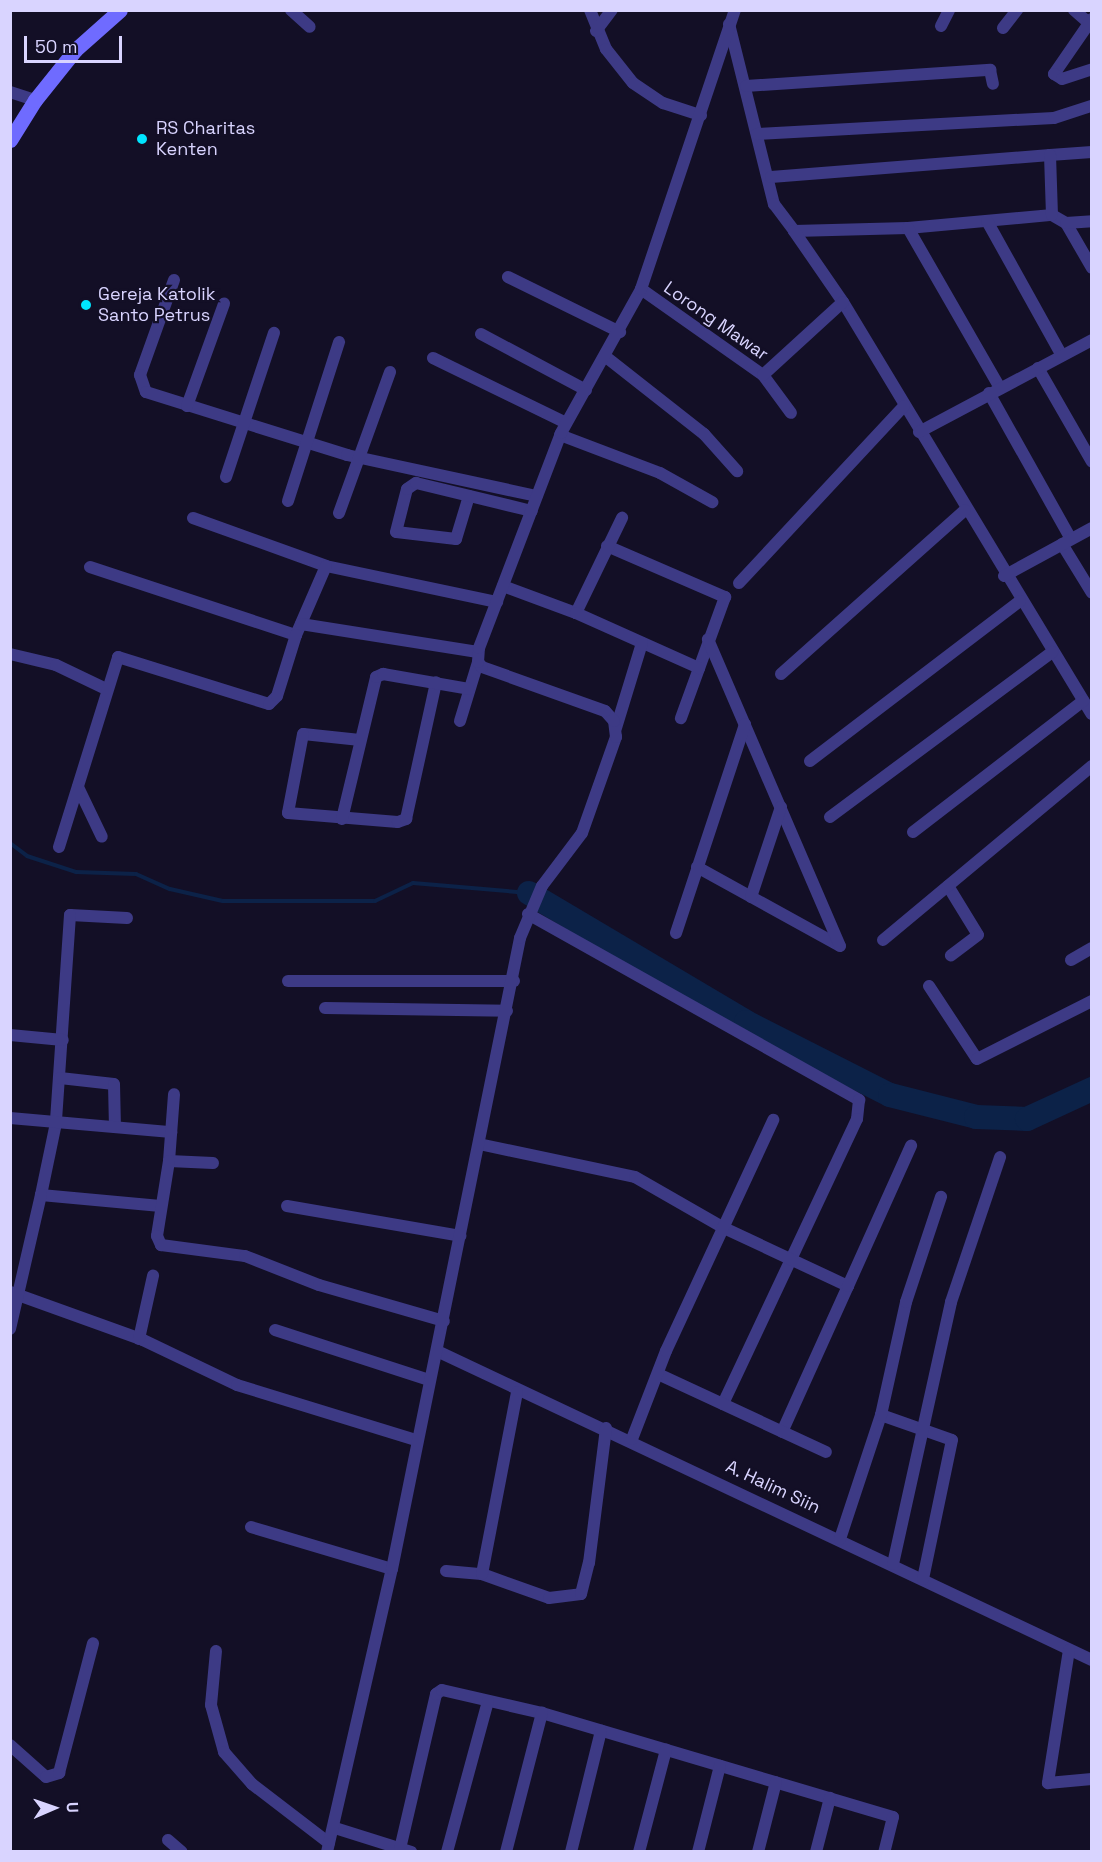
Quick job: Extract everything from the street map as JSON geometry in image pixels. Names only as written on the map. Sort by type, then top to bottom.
[{"type":"street","points":[[10,140],[35,100],[75,50],[120,10]]},
{"type":"street","points":[[291,10],[310,27]]},
{"type":"street","points":[[590,10],[596,31],[615,62],[644,93],[701,115]]},
{"type":"street","points":[[596,31],[612,10]]},
{"type":"street","points":[[460,722],[478,657],[497,602],[560,435],[620,332],[641,290],[735,10]]},
{"type":"street","points":[[941,26],[949,10]]},
{"type":"street","points":[[1004,28],[1017,10]]},
{"type":"street","points":[[1074,10],[1090,21],[1054,74],[1062,79],[1092,69]]},
{"type":"street","points":[[729,24],[757,134],[771,177],[775,207],[843,302],[1004,576],[1092,714]]},
{"type":"street","points":[[746,86],[990,70],[993,84]]},
{"type":"street","points":[[10,92],[35,100]]},
{"type":"street","points":[[757,134],[1054,118],[1092,106]]},
{"type":"street","points":[[771,177],[1092,152]]},
{"type":"street","points":[[1050,155],[1052,215]]},
{"type":"street","points":[[794,231],[908,228],[1052,215],[1066,223],[1092,268]]},
{"type":"street","points":[[987,221],[1062,356]]},
{"type":"street","points":[[1066,223],[1092,221]]},
{"type":"street","points":[[908,228],[995,391],[1092,592]]},
{"type":"street","points":[[508,277],[620,332]]},
{"type":"street","points":[[174,280],[139,384],[146,392],[361,457],[537,496]]},
{"type":"street","name":"Lorong Mawar","points":[[641,290],[763,375],[791,413]]},
{"type":"street","points":[[763,375],[843,302]]},
{"type":"street","points":[[188,406],[224,304]]},
{"type":"street","points":[[225,477],[274,333]]},
{"type":"street","points":[[481,334],[586,390]]},
{"type":"street","points":[[919,432],[1092,340]]},
{"type":"street","points":[[288,501],[339,342]]},
{"type":"street","points":[[606,357],[695,426],[737,471]]},
{"type":"street","points":[[433,358],[566,423]]},
{"type":"street","points":[[1038,368],[1092,462]]},
{"type":"street","points":[[339,513],[390,372]]},
{"type":"street","points":[[739,582],[904,406]]},
{"type":"street","points":[[560,435],[651,469],[712,502]]},
{"type":"street","points":[[469,496],[455,540],[396,532],[412,484],[469,496],[531,511]]},
{"type":"street","points":[[781,674],[965,510]]},
{"type":"street","points":[[193,518],[326,566],[497,602]]},
{"type":"street","points":[[576,613],[622,518]]},
{"type":"street","points":[[1004,576],[1092,528]]},
{"type":"street","points":[[607,546],[725,597],[681,718]]},
{"type":"street","points":[[59,847],[115,660],[122,655],[269,704],[277,696],[299,630],[326,566]]},
{"type":"street","points":[[90,567],[299,630],[478,657],[602,708],[616,728]]},
{"type":"street","points":[[503,586],[576,613],[699,668]]},
{"type":"street","points":[[810,761],[1020,601]]},
{"type":"street","points":[[697,867],[840,946],[708,639]]},
{"type":"street","points":[[216,1651],[211,1705],[224,1752],[252,1784],[328,1847],[335,1828],[392,1569],[416,1440],[444,1321],[528,913],[542,886],[569,855],[588,819],[642,643]]},
{"type":"street","points":[[830,817],[1052,652]]},
{"type":"street","points":[[10,654],[56,665],[105,688]]},
{"type":"street","points":[[342,819],[360,740],[379,675],[436,682],[469,689]]},
{"type":"street","points":[[360,740],[305,732],[298,752],[288,813],[342,819],[406,819],[436,682]]},
{"type":"street","points":[[913,832],[1083,701]]},
{"type":"street","points":[[676,933],[745,724]]},
{"type":"street","points":[[883,940],[1092,766]]},
{"type":"street","points":[[78,787],[102,837]]},
{"type":"street","points":[[751,897],[781,807]]},
{"type":"street","points":[[948,886],[978,935],[951,955]]},
{"type":"street","points":[[528,913],[859,1100],[857,1119],[723,1404]]},
{"type":"street","points":[[10,1329],[14,1293],[41,1195],[56,1123],[70,915],[127,918]]},
{"type":"street","points":[[1071,960],[1092,948]]},
{"type":"street","points":[[288,981],[514,981]]},
{"type":"street","points":[[929,987],[977,1059],[1092,1001]]},
{"type":"street","points":[[325,1008],[507,1011]]},
{"type":"street","points":[[10,1035],[63,1040]]},
{"type":"street","points":[[60,1078],[114,1084],[115,1127]]},
{"type":"street","points":[[174,1094],[169,1161],[157,1236],[161,1245],[244,1256],[319,1285],[444,1321]]},
{"type":"street","points":[[10,1118],[171,1132]]},
{"type":"street","points":[[632,1439],[657,1374],[773,1120]]},
{"type":"street","points":[[479,1144],[635,1177],[724,1228],[848,1286]]},
{"type":"street","points":[[782,1432],[911,1146]]},
{"type":"street","points":[[893,1564],[951,1302],[1000,1157]]},
{"type":"street","points":[[169,1161],[213,1163]]},
{"type":"street","points":[[41,1195],[160,1206]]},
{"type":"street","points":[[840,1539],[880,1415],[906,1302],[941,1197]]},
{"type":"street","points":[[287,1206],[460,1236]]},
{"type":"street","points":[[139,1339],[153,1276]]},
{"type":"street","points":[[14,1293],[139,1339],[237,1385],[416,1440]]},
{"type":"street","points":[[275,1330],[429,1380]]},
{"type":"street","name":"A. Halim Siin","points":[[437,1351],[518,1392],[632,1439],[1090,1659]]},
{"type":"street","points":[[657,1374],[826,1452]]},
{"type":"street","points":[[482,1574],[518,1392]]},
{"type":"street","points":[[880,1415],[952,1440],[923,1579]]},
{"type":"street","points":[[446,1571],[482,1574],[549,1598],[581,1594],[590,1563],[606,1428]]},
{"type":"street","points":[[251,1527],[392,1569]]},
{"type":"street","points":[[10,1745],[46,1777],[59,1773],[93,1643]]},
{"type":"street","points":[[1090,1659],[1092,1644]]},
{"type":"street","points":[[1069,1650],[1048,1783],[1092,1779]]},
{"type":"street","points":[[335,1828],[405,1850],[436,1694],[442,1690],[542,1713],[893,1817],[884,1851]]},
{"type":"street","points":[[447,1851],[488,1701]]},
{"type":"street","points":[[506,1851],[542,1713]]},
{"type":"street","points":[[571,1851],[601,1731]]},
{"type":"street","points":[[639,1851],[666,1750]]},
{"type":"street","points":[[698,1851],[720,1766]]},
{"type":"street","points":[[758,1851],[776,1782]]},
{"type":"street","points":[[816,1851],[830,1798]]},
{"type":"street","points":[[168,1840],[182,1851]]},
{"type":"waterway","points":[[10,843],[27,856],[76,872],[136,874],[170,889],[223,901],[375,901],[413,883],[529,893]]},
{"type":"waterway","points":[[529,893],[746,1022],[890,1095],[976,1117],[1027,1119],[1092,1089]]},
{"type":"place","name":"RS Charitas Kenten","points":[[142,139]]},
{"type":"place","name":"Gereja Katolik Santo Petrus","points":[[86,305]]}]
